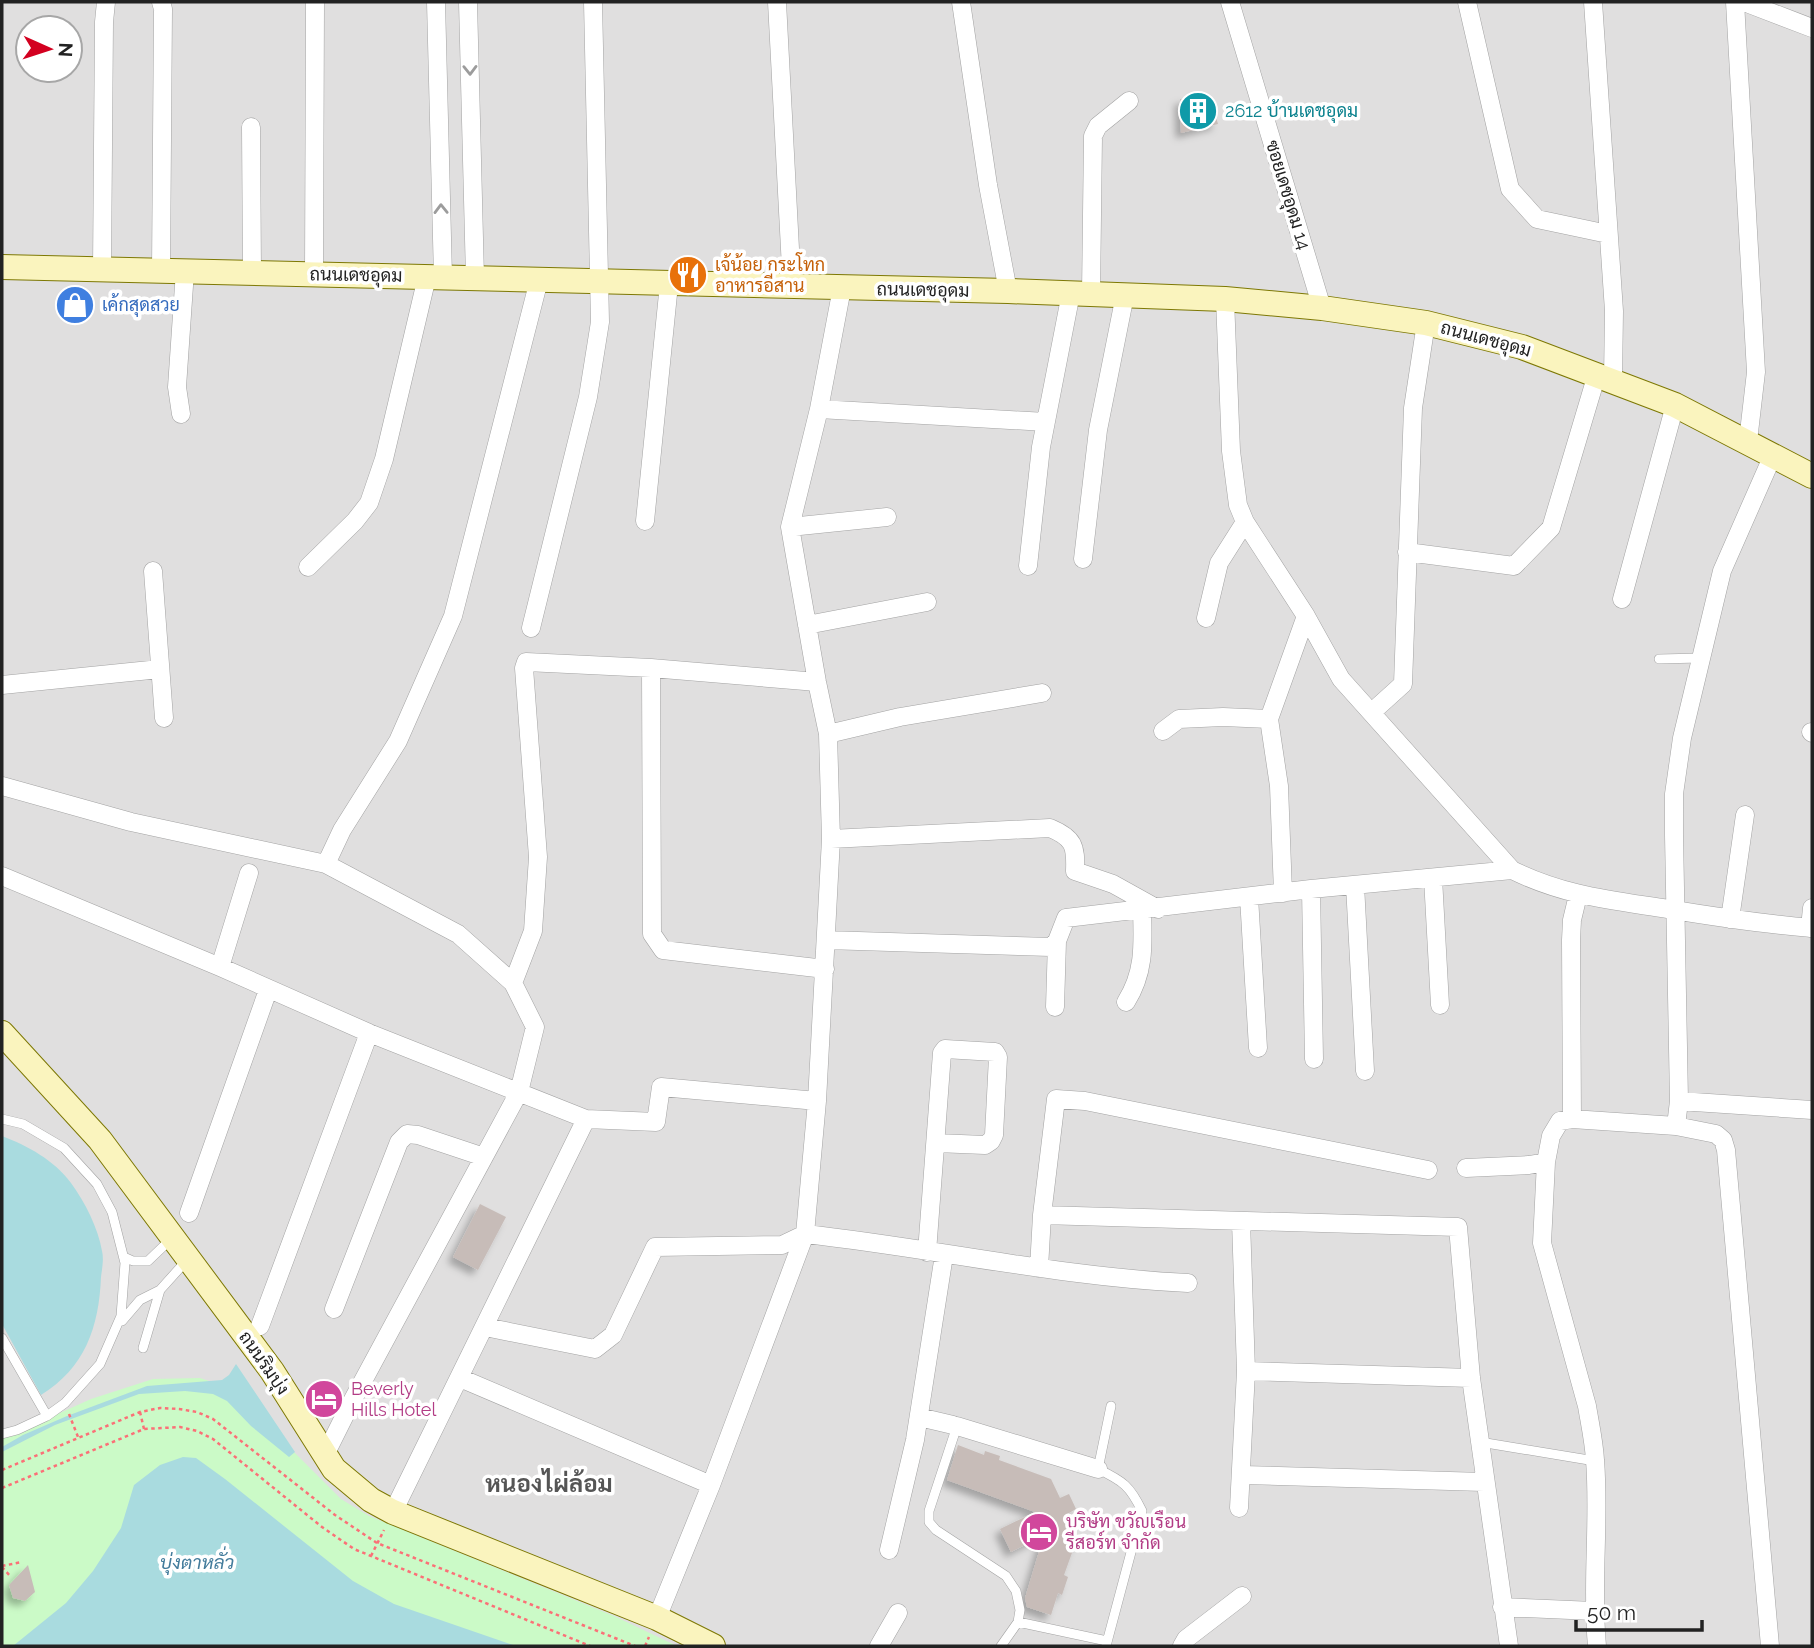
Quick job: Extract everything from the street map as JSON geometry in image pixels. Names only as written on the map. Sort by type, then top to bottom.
[{"type":"main road","name":"ถนนเดชอุดม","points":[[2,267],[1009,291],[1225,299],[1322,308],[1426,323],[1522,347],[1675,405],[1812,476]]},
{"type":"main road","name":"ถนนริมบุ่ง","points":[[2,1033],[100,1140],[272,1371],[334,1469],[371,1500],[393,1512],[657,1618],[713,1646]]},
{"type":"street","points":[[102,270],[106,2]]},
{"type":"street","points":[[161,2],[177,387],[181,414]]},
{"type":"street","points":[[314,274],[315,2]]},
{"type":"street","points":[[308,567],[355,521],[369,503],[435,277],[436,2]]},
{"type":"street","points":[[468,2],[475,278]]},
{"type":"street","points":[[531,628],[588,397],[600,322],[593,2]]},
{"type":"street","points":[[777,2],[792,287]]},
{"type":"street","points":[[961,2],[988,185],[1009,291]]},
{"type":"street","name":"ซอยเดชอุดม 14","points":[[1230,2],[1322,308]]},
{"type":"street","points":[[1467,2],[1510,189],[1536,219],[1608,234]]},
{"type":"street","points":[[1407,552],[1514,566],[1551,528],[1605,377],[1614,311],[1593,2]]},
{"type":"street","points":[[1735,2],[1756,372],[1748,441]]},
{"type":"street","points":[[1744,2],[1812,28]]},
{"type":"street","points":[[1028,566],[1041,447],[1081,294],[1093,136],[1098,125],[1129,101]]},
{"type":"street","points":[[251,127],[253,273]]},
{"type":"street","points":[[326,864],[342,830],[398,741],[453,616],[539,280]]},
{"type":"street","points":[[645,521],[669,284]]},
{"type":"street","points":[[657,1618],[711,1485],[805,1234],[817,1101],[831,839],[828,734],[790,527],[819,409],[842,288]]},
{"type":"street","points":[[1083,559],[1098,430],[1125,295]]},
{"type":"street","points":[[1225,299],[1231,451],[1238,505],[1245,522],[1306,616],[1341,679],[1512,870],[1578,895],[1730,919],[1811,928],[1812,908]]},
{"type":"street","points":[[1372,712],[1402,684],[1413,408],[1426,323]]},
{"type":"street","points":[[1622,598],[1675,405]]},
{"type":"street","points":[[819,409],[1046,422]]},
{"type":"street","points":[[1676,1126],[1679,1101],[1674,794],[1682,738],[1722,570],[1773,455]]},
{"type":"street","points":[[790,527],[887,517]]},
{"type":"street","points":[[1206,618],[1219,563],[1245,522]]},
{"type":"street","points":[[153,571],[164,718]]},
{"type":"street","points":[[807,625],[927,601]]},
{"type":"street","points":[[1283,893],[1279,786],[1269,719],[1306,616]]},
{"type":"street","points":[[513,983],[533,931],[538,857],[524,668],[526,662],[651,668],[817,682]]},
{"type":"street","points":[[651,668],[652,934],[663,950],[825,969]]},
{"type":"street","points":[[2,685],[160,669]]},
{"type":"street","points":[[828,734],[900,717],[1042,693]]},
{"type":"street","points":[[1163,731],[1179,719],[1269,719]]},
{"type":"street","points":[[2,786],[131,822],[326,864],[458,934],[513,983],[535,1027],[519,1092],[325,1455]]},
{"type":"street","points":[[1730,919],[1745,815]]},
{"type":"street","points":[[831,839],[1050,828],[1065,835],[1076,849],[1075,870],[1113,884],[1150,909]]},
{"type":"street","points":[[826,940],[1051,947],[1057,940],[1066,918],[1311,889],[1512,870]]},
{"type":"street","points":[[220,967],[249,873]]},
{"type":"street","points":[[2,876],[369,1033],[586,1119],[656,1122],[662,1087],[817,1101]]},
{"type":"street","points":[[1433,878],[1440,1005]]},
{"type":"street","points":[[1355,885],[1365,1070]]},
{"type":"street","points":[[1311,889],[1314,1059]]},
{"type":"street","points":[[1572,1119],[1571,940],[1578,895]]},
{"type":"street","points":[[1249,897],[1258,1048]]},
{"type":"street","points":[[1126,1002],[1135,988],[1143,960],[1150,909]]},
{"type":"street","points":[[1055,1007],[1057,940]]},
{"type":"street","points":[[189,1213],[268,990]]},
{"type":"street","points":[[260,1326],[369,1033]]},
{"type":"street","points":[[889,1550],[919,1417],[936,1254],[936,1143],[942,1053],[945,1049],[995,1052],[998,1057],[994,1135],[985,1145],[936,1143]]},
{"type":"street","points":[[1039,1268],[1042,1215],[1056,1099],[1084,1101],[1429,1170]]},
{"type":"street","points":[[1679,1101],[1812,1110]]},
{"type":"street","points":[[393,1512],[586,1119]]},
{"type":"street","points":[[1597,1646],[1594,1611],[1595,1461],[1587,1406],[1542,1243],[1546,1161],[1551,1136],[1560,1121],[1572,1119],[1676,1126],[1716,1134],[1723,1140],[1770,1646]]},
{"type":"street","points":[[334,1309],[399,1142],[407,1134],[418,1135],[484,1157]]},
{"type":"street","points":[[1466,1168],[1529,1166],[1546,1161]]},
{"type":"street","points":[[1042,1215],[1458,1227],[1471,1378],[1505,1646]]},
{"type":"street","points":[[1240,1508],[1245,1371],[1241,1221]]},
{"type":"street","points":[[485,1327],[595,1349],[612,1335],[655,1247],[782,1245],[805,1234],[1039,1268],[1146,1281],[1188,1283]]},
{"type":"street","points":[[1245,1371],[1471,1378]]},
{"type":"street","points":[[460,1378],[711,1485]]},
{"type":"street","points":[[919,1417],[1098,1469]]},
{"type":"street","points":[[1242,1475],[1484,1482]]},
{"type":"street","points":[[1182,1646],[1186,1639],[1242,1596]]},
{"type":"street","points":[[1502,1607],[1594,1611]]},
{"type":"street","points":[[879,1646],[898,1613]]},
{"type":"lane","points":[[1659,659],[1700,659]]},
{"type":"lane","points":[[2,1119],[23,1124],[64,1148],[97,1184],[113,1212],[124,1257],[121,1316],[100,1364],[65,1403],[47,1416],[2,1434]]},
{"type":"lane","points":[[124,1257],[133,1261],[148,1261],[172,1238]]},
{"type":"lane","points":[[106,1351],[125,1315],[134,1305],[160,1290],[188,1259]]},
{"type":"lane","points":[[142,1348],[160,1290]]},
{"type":"lane","points":[[2,1338],[47,1416]]},
{"type":"lane","points":[[1018,1622],[1107,1644],[1142,1511],[1133,1492],[1122,1481],[1098,1469],[1111,1406]]},
{"type":"lane","points":[[955,1426],[929,1511],[929,1522],[936,1530],[1006,1576],[1016,1591],[1020,1610],[1018,1622],[1001,1646]]},
{"type":"lane","points":[[1479,1442],[1595,1461]]},
{"type":"path","points":[[2,1470],[140,1412],[160,1408],[179,1409],[213,1419],[335,1516],[377,1543],[635,1646]]},
{"type":"path","points":[[140,1412],[144,1429]]},
{"type":"path","points":[[69,1414],[78,1437]]},
{"type":"path","points":[[2,1488],[144,1429],[180,1427],[197,1431],[213,1439],[322,1527],[370,1557],[590,1646]]},
{"type":"path","points":[[370,1557],[377,1543]]},
{"type":"path","points":[[11,1577],[2,1566],[22,1562]]},
{"type":"shaded area","points":[[2,2],[1812,2],[1812,1646],[2,1646]]},
{"type":"green space","points":[[200,1378],[235,1393],[341,1499],[369,1516],[614,1616],[677,1646],[2,1646],[2,1439],[91,1399],[153,1379]]},
{"type":"water","points":[[2,1136],[40,1155],[64,1175],[76,1190],[90,1216],[103,1254],[97,1313],[87,1345],[69,1372],[41,1395],[2,1324]]},
{"type":"water","points":[[236,1364],[295,1452],[289,1457],[251,1426],[227,1401],[213,1394],[185,1391],[139,1394],[55,1425],[2,1452],[2,1447],[23,1435],[67,1416],[147,1386],[222,1380]]},
{"type":"water","name":"บุ่งตาหลั่ว","points":[[183,1457],[196,1458],[225,1479],[353,1581],[394,1604],[516,1646],[13,1646],[66,1603],[93,1571],[121,1528],[134,1485],[160,1465]]},
{"type":"building","name":"2612 บ้านเดชอุดม","points":[[1210,97],[1218,124],[1181,133],[1180,99]]},
{"type":"building","points":[[480,1204],[506,1217],[478,1270],[453,1257]]},
{"type":"building","name":"บริษัท ขวัญเรือน รีสอร์ท จำกัด","points":[[958,1445],[984,1455],[985,1451],[1000,1456],[999,1460],[1051,1479],[1060,1498],[1069,1494],[1076,1509],[1067,1514],[1078,1536],[1064,1575],[1068,1577],[1062,1595],[1058,1593],[1051,1615],[1027,1607],[1025,1598],[1044,1535],[1011,1552],[1000,1529],[1035,1512],[947,1480]]},
{"type":"building","points":[[28,1565],[35,1592],[25,1601],[13,1598],[9,1585]]},
{"type":"place","name":"2612 บ้านเดชอุดม","points":[[1198,111]]},
{"type":"place","name":"เจ้น้อย กระโทก อาหารอีสาน","points":[[688,275]]},
{"type":"place","name":"เค้กสุดสวย","points":[[75,305]]},
{"type":"place","name":"Beverly Hills Hotel","points":[[324,1399]]},
{"type":"place","name":"บริษัท ขวัญเรือน รีสอร์ท จำกัด","points":[[1039,1532]]},
{"type":"district","name":"หนองไผ่ล้อม","points":[[549,1484]]}]
